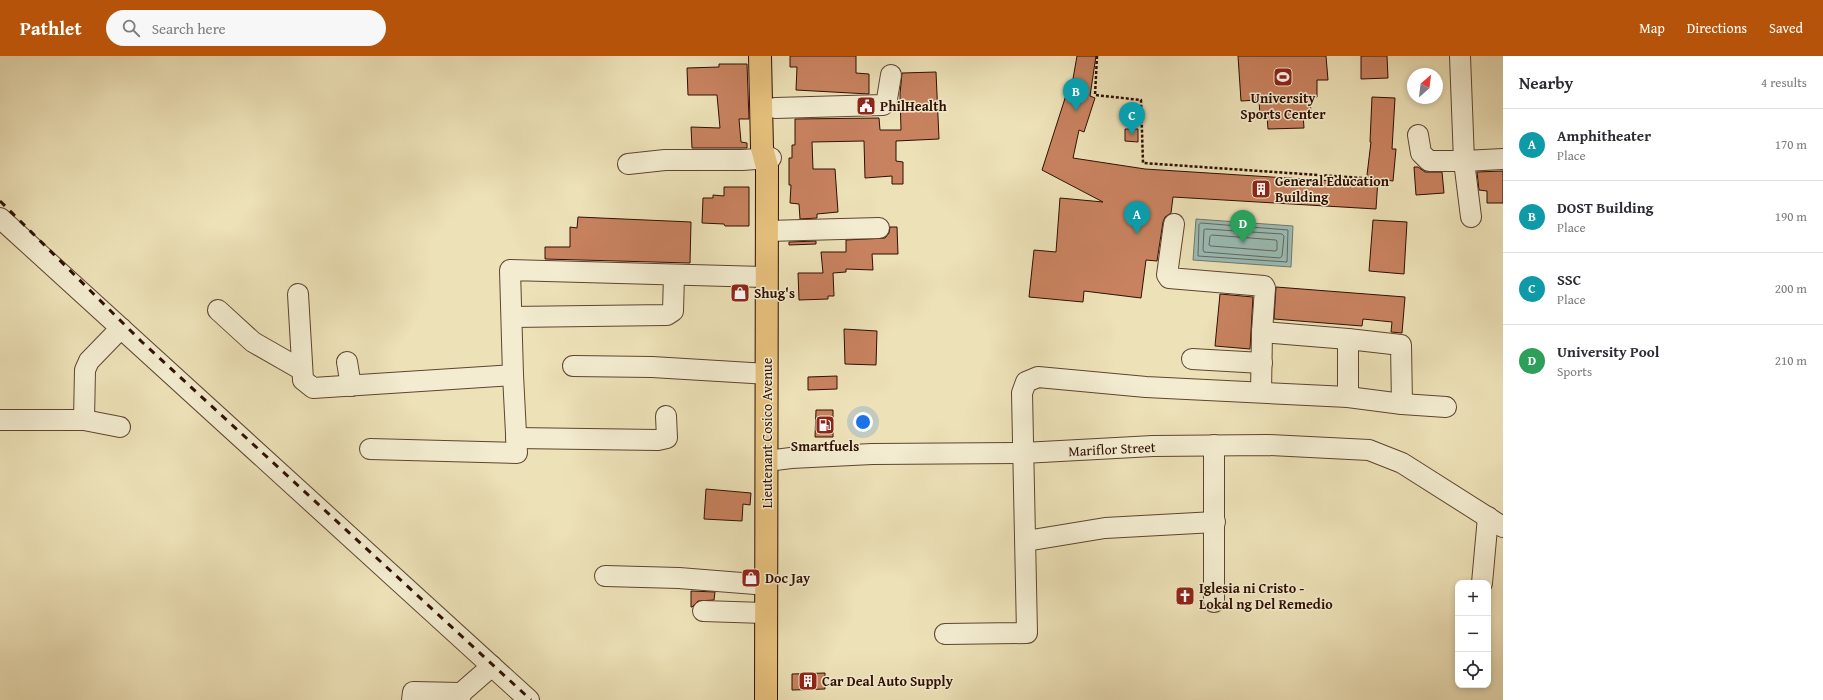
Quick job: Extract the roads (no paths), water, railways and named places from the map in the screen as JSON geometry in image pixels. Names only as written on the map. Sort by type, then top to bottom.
[{"type":"main road","name":"Lieutenant Cosico Avenue","points":[[760,56],[762,148],[768,161]]},
{"type":"main road","name":"Lieutenant Cosico Avenue","points":[[766,700],[767,231],[768,161],[774,147],[775,56]]},
{"type":"street","points":[[1460,56],[1464,161],[1470,217]]},
{"type":"street","points":[[775,108],[883,105],[887,99],[891,75]]},
{"type":"street","points":[[1418,135],[1420,153],[1429,161],[1503,159]]},
{"type":"street","points":[[628,164],[665,160],[768,161]]},
{"type":"street","points":[[0,218],[190,389],[529,700]]},
{"type":"street","points":[[1174,224],[1167,275],[1169,278],[1264,286],[1266,290],[1262,332],[1261,392]]},
{"type":"street","points":[[767,231],[879,228]]},
{"type":"street","points":[[370,449],[517,453],[512,375],[510,270],[767,278]]},
{"type":"street","points":[[512,317],[667,315],[673,310],[674,275]]},
{"type":"street","points":[[298,294],[303,380],[313,388],[512,375]]},
{"type":"street","points":[[218,310],[253,342],[302,370]]},
{"type":"street","points":[[84,420],[85,370],[89,361],[121,328]]},
{"type":"street","points":[[1262,332],[1348,339],[1401,346],[1402,404]]},
{"type":"street","points":[[1348,339],[1348,397]]},
{"type":"street","points":[[1192,359],[1262,363]]},
{"type":"street","points":[[347,362],[351,386]]},
{"type":"street","points":[[573,366],[660,368],[767,374]]},
{"type":"street","points":[[944,634],[1027,633],[1022,393],[1026,382],[1038,377],[1146,387],[1348,397],[1402,404],[1446,407]]},
{"type":"street","points":[[516,438],[658,440],[666,438],[666,416]]},
{"type":"street","points":[[0,420],[84,420],[120,427]]},
{"type":"street","name":"Mariflor Street","points":[[767,462],[791,458],[872,454],[1023,453],[1153,446],[1268,445],[1369,450],[1402,463],[1496,522]]},
{"type":"street","points":[[1214,446],[1214,602]]},
{"type":"street","points":[[1026,541],[1105,528],[1215,522]]},
{"type":"street","points":[[1483,580],[1496,522]]},
{"type":"street","points":[[605,576],[679,578],[767,585]]},
{"type":"street","points":[[703,611],[767,613]]},
{"type":"street","points":[[412,700],[413,692],[461,696],[492,666]]},
{"type":"water","points":[[1196,219],[1293,226],[1291,267],[1193,260]]},
{"type":"railway","points":[[0,201],[142,342],[531,700]]},
{"type":"place","name":"University Sports Center","points":[[1283,77]]},
{"type":"place","name":"PhilHealth","points":[[866,106]]},
{"type":"place","name":"DOST Building","points":[[1076,111]]},
{"type":"place","name":"SSC","points":[[1132,135]]},
{"type":"place","name":"General Education Building","points":[[1261,189]]},
{"type":"place","name":"Amphitheater","points":[[1137,234]]},
{"type":"place","name":"University Pool","points":[[1243,243]]},
{"type":"place","name":"Shug's","points":[[740,293]]},
{"type":"place","name":"Smartfuels","points":[[825,425]]},
{"type":"place","name":"Doc Jay","points":[[751,578]]},
{"type":"place","name":"Iglesia ni Cristo - Lokal ng Del Remedio","points":[[1185,596]]},
{"type":"place","name":"Car Deal Auto Supply","points":[[808,681]]}]
